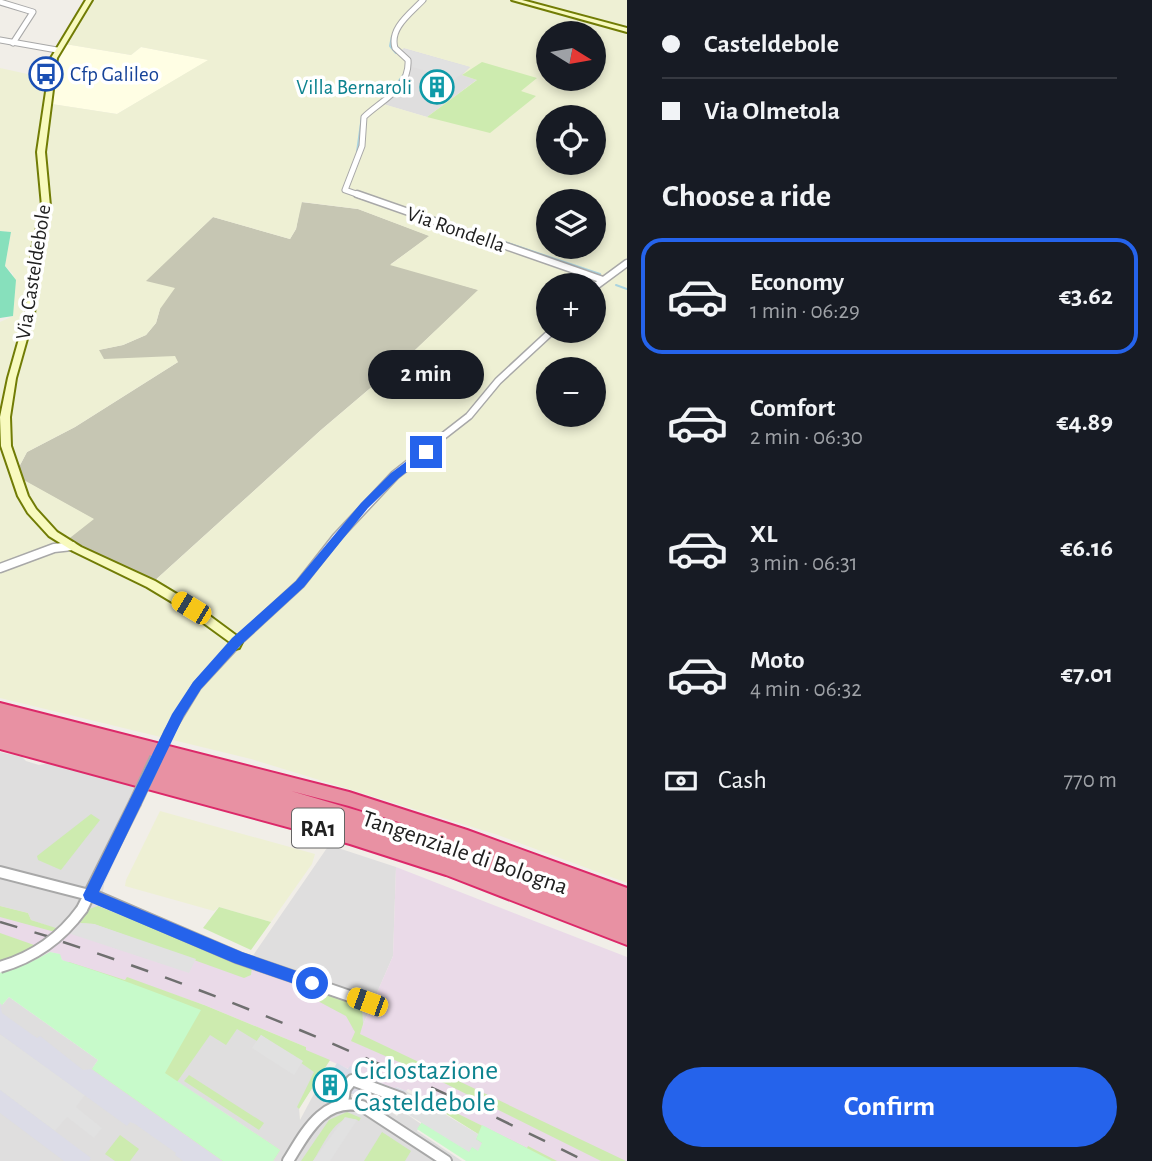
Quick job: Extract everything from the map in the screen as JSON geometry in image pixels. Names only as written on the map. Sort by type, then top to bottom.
[{"type":"highway","name":"Tangenziale di Bologna","points":[[0,709],[349,799],[467,837],[627,896]]},
{"type":"highway","points":[[0,721],[328,806],[496,861],[627,910]]},
{"type":"highway","points":[[0,731],[318,814],[503,875],[627,923]]},
{"type":"highway","name":"Tangenziale di Bologna","points":[[0,743],[350,837],[449,869],[627,937]]},
{"type":"street","name":"Via Casteldebole","points":[[89,0],[57,50],[41,152],[46,206],[36,249],[30,314],[12,378],[4,434],[23,496],[32,511],[57,537],[151,584],[191,608],[236,643]]},
{"type":"street","name":"Via Rondella","points":[[424,0],[398,28],[395,36],[394,46],[408,60],[409,71],[383,104],[364,117],[362,146],[345,190],[347,193],[582,273]]},
{"type":"street","points":[[514,0],[627,30]]},
{"type":"street","points":[[0,2],[33,12],[13,43]]},
{"type":"street","points":[[0,40],[57,50]]},
{"type":"street","points":[[606,278],[627,263]]},
{"type":"street","points":[[0,967],[21,960],[44,947],[64,932],[82,909],[169,732],[197,686],[236,643],[300,584],[337,537],[395,475],[469,416],[498,381],[538,343]]},
{"type":"street","points":[[54,548],[57,537]]},
{"type":"street","points":[[0,568],[54,548],[72,546]]},
{"type":"street","points":[[0,872],[90,895],[239,958],[370,1003]]},
{"type":"street","points":[[343,1103],[345,1089],[352,1080],[401,1098]]},
{"type":"street","points":[[288,1161],[320,1114],[331,1106],[343,1103],[362,1106],[446,1161]]},
{"type":"shaded area","points":[[92,0],[627,0],[627,883],[498,835],[251,759],[0,698],[0,322],[13,316],[13,274],[5,266],[11,232],[0,231],[0,68],[55,80],[52,104],[117,114],[208,60],[141,47],[131,55],[65,44]],"holes":[[[404,48],[470,67],[462,75],[477,80],[427,117],[380,103],[402,80],[410,64],[398,53]],[[302,202],[358,209],[429,236],[390,265],[478,290],[414,351],[321,430],[151,584],[66,541],[94,519],[22,479],[19,467],[27,452],[75,427],[178,362],[175,356],[104,359],[99,350],[123,345],[146,335],[156,323],[160,309],[175,288],[146,281],[213,217],[290,239],[296,229]]]},
{"type":"shaded area","points":[[65,44],[131,55],[141,47],[209,60],[117,114],[51,104],[55,70]]},
{"type":"shaded area","points":[[404,48],[471,67],[463,75],[478,79],[427,117],[379,103],[398,52]]},
{"type":"shaded area","points":[[401,50],[470,67],[454,80],[413,67],[411,59]]},
{"type":"shaded area","points":[[301,202],[358,209],[430,236],[391,264],[479,290],[151,584],[65,541],[93,519],[21,479],[19,467],[27,452],[75,427],[178,362],[103,359],[98,350],[123,345],[146,335],[156,323],[160,309],[145,281],[213,217],[290,239],[296,229]]},
{"type":"shaded area","points":[[0,752],[22,757],[39,765],[49,763],[148,789],[104,884],[103,892],[252,957],[329,845],[396,867],[393,956],[359,1034],[252,967],[102,907],[89,909],[71,934],[31,920],[28,913],[0,906]]},
{"type":"shaded area","points":[[160,811],[315,854],[312,864],[271,922],[219,907],[214,911],[125,886]]},
{"type":"shaded area","points":[[396,867],[627,957],[627,1161],[552,1161],[408,1089],[395,1089],[305,1050],[306,1047],[204,1005],[127,978],[125,980],[73,965],[62,960],[59,954],[50,952],[41,957],[29,949],[0,941],[0,906],[28,913],[31,920],[71,934],[89,909],[102,907],[295,982],[299,991],[346,1016],[353,1030],[359,1034],[393,956]]},
{"type":"shaded area","points":[[80,923],[94,924],[196,959],[189,973],[71,934]]},
{"type":"shaded area","points":[[9,997],[98,1060],[92,1069],[223,1161],[0,1161],[0,1003],[3,1004]]},
{"type":"shaded area","points":[[0,1003],[2,1013],[37,1038],[40,1036],[83,1070],[91,1069],[222,1161],[183,1161],[135,1124],[130,1122],[127,1126],[0,1034]]},
{"type":"shaded area","points":[[204,1005],[330,1060],[299,1108],[300,1120],[316,1090],[328,1097],[340,1094],[362,1096],[363,1093],[397,1116],[401,1110],[421,1124],[417,1131],[462,1161],[273,1161],[280,1150],[164,1073]]},
{"type":"shaded area","points":[[0,1034],[85,1095],[76,1107],[102,1128],[94,1138],[67,1117],[55,1131],[0,1090]]},
{"type":"shaded area","points":[[261,1035],[303,1061],[294,1075],[252,1048]]},
{"type":"shaded area","points":[[337,1063],[348,1069],[350,1066],[358,1069],[357,1072],[395,1089],[396,1087],[406,1091],[396,1107],[367,1089],[362,1096],[347,1093],[328,1097],[319,1092]]},
{"type":"shaded area","points":[[0,1090],[91,1158],[89,1161],[64,1161],[0,1113]]},
{"type":"shaded area","points":[[406,1091],[478,1134],[476,1139],[482,1143],[478,1151],[472,1147],[469,1152],[396,1107]]},
{"type":"shaded area","points":[[345,1117],[357,1120],[330,1161],[313,1161]]},
{"type":"green space","points":[[482,62],[536,78],[521,91],[536,96],[490,133],[427,117],[477,80],[462,75]]},
{"type":"green space","points":[[0,231],[11,232],[5,266],[16,280],[13,316],[0,318]]},
{"type":"green space","points":[[91,814],[100,820],[61,870],[38,860],[37,856]]},
{"type":"green space","points":[[0,906],[28,913],[31,920],[59,929],[55,932],[0,917]]},
{"type":"green space","points":[[98,906],[252,967],[251,975],[244,978],[94,924],[80,923],[89,909]]},
{"type":"green space","points":[[219,907],[271,922],[251,950],[203,928]]},
{"type":"green space","points":[[0,933],[37,946],[21,955],[0,961]]},
{"type":"green space","points":[[50,952],[60,954],[62,960],[201,1010],[165,1073],[280,1150],[273,1161],[223,1161],[92,1069],[98,1060],[9,997],[2,1005],[0,973]]},
{"type":"green space","points":[[69,962],[125,980],[127,977],[204,1005],[306,1047],[306,1050],[330,1060],[299,1109],[297,1107],[314,1072],[261,1035],[257,1041],[237,1029],[226,1045],[210,1035],[177,1082],[280,1150],[273,1161],[223,1161],[92,1069],[101,1058],[10,995],[0,996]]},
{"type":"green space","points":[[295,982],[362,1007],[363,1024],[360,1034],[626,1161],[601,1161],[424,1073],[351,1041],[355,1032],[346,1016],[299,991]]},
{"type":"green space","points":[[189,1075],[264,1123],[259,1130],[184,1081]]},
{"type":"green space","points":[[422,1096],[557,1161],[469,1161],[418,1128],[422,1122],[476,1139],[478,1134],[421,1098]]},
{"type":"green space","points":[[347,1112],[361,1118],[359,1121],[344,1120],[338,1124],[313,1161],[301,1161],[329,1120]]},
{"type":"green space","points":[[422,1122],[472,1147],[482,1143],[476,1139],[482,1125],[552,1161],[466,1161],[417,1129]]},
{"type":"green space","points":[[382,1132],[411,1151],[405,1161],[364,1161]]},
{"type":"green space","points":[[120,1135],[139,1149],[130,1161],[115,1161],[105,1154]]},
{"type":"waterway","points":[[392,36],[390,46],[396,53]]},
{"type":"waterway","points":[[388,95],[404,74]]},
{"type":"waterway","points":[[357,152],[362,116]]},
{"type":"waterway","points":[[502,241],[597,273]]},
{"type":"waterway","points":[[616,285],[627,289]]},
{"type":"railway","points":[[0,922],[50,937]]},
{"type":"railway","points":[[63,942],[197,989],[328,1042],[457,1099],[585,1161]]},
{"type":"place","name":"Cfp Galileo","points":[[46,74]]},
{"type":"place","name":"Villa Bernaroli","points":[[437,87]]},
{"type":"place","name":"Ciclostazione Casteldebole","points":[[330,1085]]},
{"type":"route","points":[[312,983],[239,958],[90,895],[184,704],[197,686],[237,642],[300,584],[337,537],[395,475],[426,452]]}]
